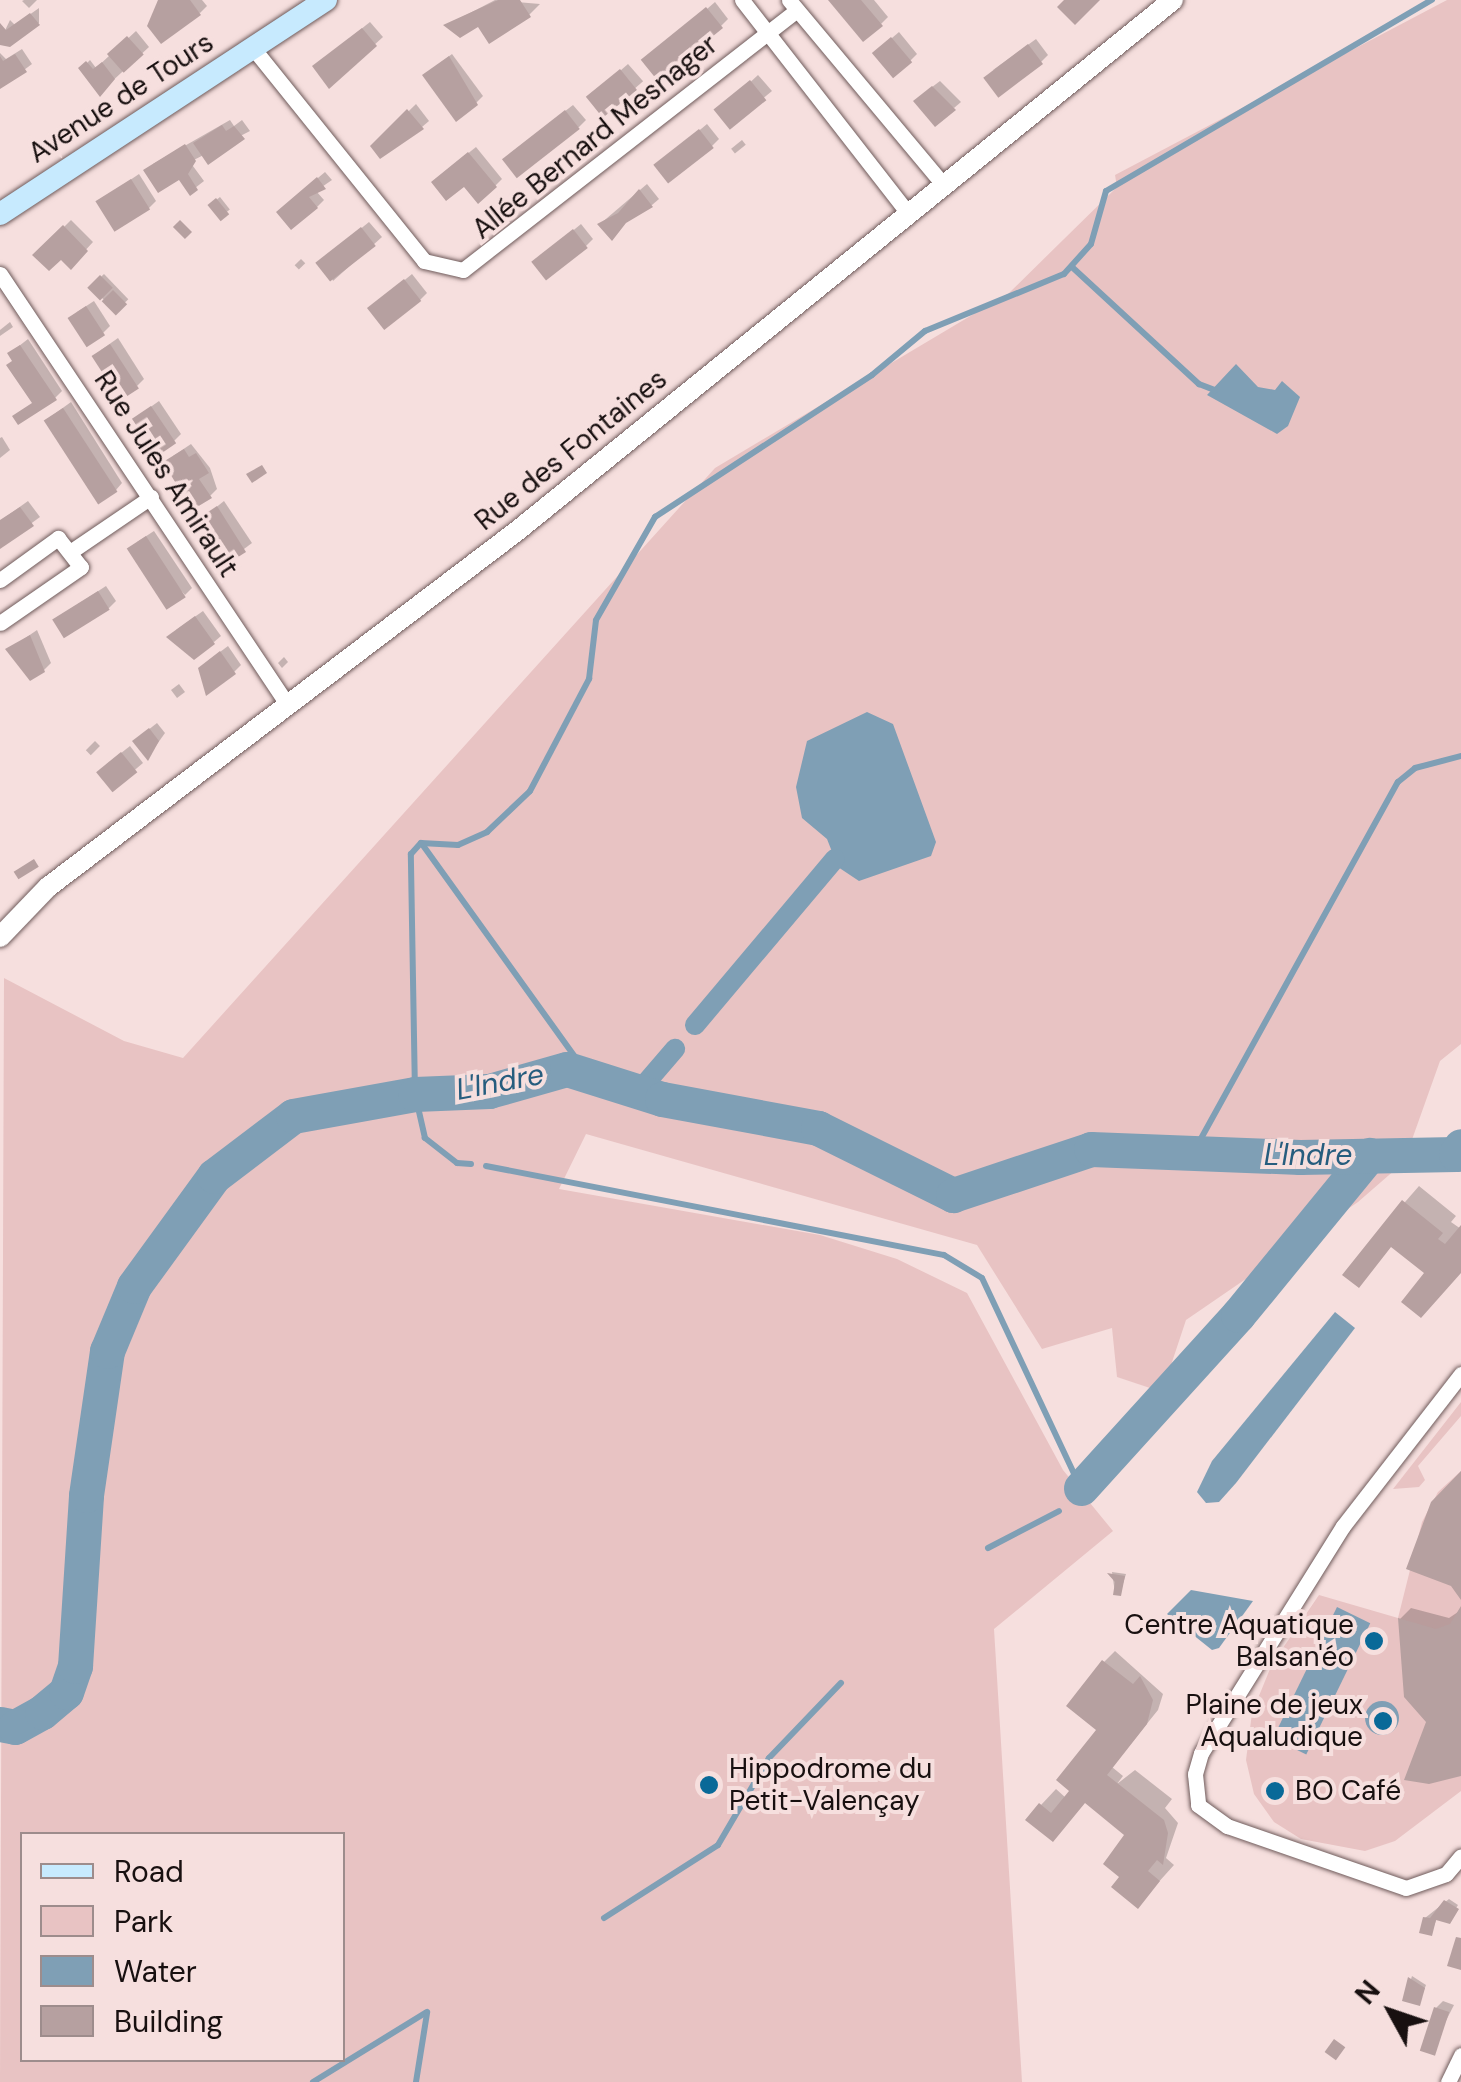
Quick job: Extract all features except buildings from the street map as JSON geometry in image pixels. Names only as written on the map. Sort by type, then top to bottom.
[{"type":"main road","name":"Avenue de Tours","points":[[0,214],[326,0]]},
{"type":"street","points":[[742,0],[906,211]]},
{"type":"street","name":"Rue des Fontaines","points":[[0,938],[48,887],[517,531],[941,182],[1174,0]]},
{"type":"street","points":[[768,32],[793,5],[941,182]]},
{"type":"street","name":"Allée Bernard Mesnager","points":[[253,48],[424,261],[463,270],[768,32]]},
{"type":"street","name":"Rue Jules Amirault","points":[[0,274],[287,704]]},
{"type":"street","points":[[70,552],[151,497]]},
{"type":"street","points":[[0,580],[58,538],[81,567],[0,623]]},
{"type":"street","points":[[1461,1374],[1362,1501],[1201,1753],[1194,1774],[1198,1804],[1227,1826],[1406,1888],[1446,1874],[1461,1856]]},
{"type":"street","points":[[1448,2082],[1461,2055]]},
{"type":"green space","points":[[1447,0],[1461,0],[1461,1044],[1440,1061],[1404,1162],[1358,1202],[1186,1320],[1162,1392],[1117,1377],[1112,1328],[1042,1349],[977,1245],[586,1134],[559,1189],[820,1235],[897,1259],[967,1293],[1063,1470],[1113,1531],[994,1629],[1022,2082],[0,2082],[4,978],[124,1041],[183,1058],[715,468],[1009,293],[1117,187],[1115,175]]},
{"type":"green space","points":[[1461,1402],[1461,1416],[1418,1466],[1425,1480],[1419,1487],[1393,1489]]},
{"type":"green space","name":"Centre Aquatique Balsan'éo","points":[[1461,1471],[1461,1791],[1395,1841],[1365,1851],[1301,1839],[1274,1822],[1254,1794],[1246,1760],[1252,1713],[1272,1664],[1319,1595],[1398,1618],[1422,1522],[1438,1492]]},
{"type":"water","points":[[1236,364],[1258,387],[1275,390],[1282,381],[1300,397],[1288,426],[1277,434],[1207,395]]},
{"type":"water","points":[[867,712],[893,724],[936,842],[931,856],[859,881],[838,867],[827,839],[802,818],[796,787],[807,741]]},
{"type":"water","points":[[1335,1312],[1355,1328],[1236,1483],[1219,1502],[1206,1503],[1197,1492],[1212,1461]]},
{"type":"water","points":[[1191,1590],[1253,1601],[1219,1648],[1212,1650],[1167,1614]]},
{"type":"water","points":[[1337,1607],[1370,1623],[1306,1754],[1273,1738]]},
{"type":"water","name":"Plaine de jeux Aqualudique","points":[[1382,1701],[1394,1706],[1399,1718],[1394,1730],[1382,1735],[1370,1730],[1365,1718],[1370,1706]]},
{"type":"waterway","points":[[471,1164],[457,1163],[425,1138],[415,1094],[411,854],[421,843],[458,845],[487,832],[530,791],[589,679],[596,620],[655,517],[872,375],[925,331],[1064,274],[1091,244],[1106,191],[1432,0]]},
{"type":"waterway","points":[[1072,267],[1199,384],[1215,390]]},
{"type":"waterway","points":[[1193,1153],[1398,782],[1415,768],[1461,756]]},
{"type":"waterway","points":[[422,844],[589,1076]]},
{"type":"waterway","points":[[695,1025],[835,859]]},
{"type":"waterway","points":[[638,1092],[675,1049]]},
{"type":"waterway","name":"L'Indre","points":[[0,1724],[15,1727],[42,1712],[66,1692],[75,1666],[86,1495],[107,1351],[134,1286],[214,1176],[293,1116],[415,1094],[489,1091],[567,1069],[662,1099],[818,1128],[953,1195],[1091,1149],[1300,1157],[1456,1154],[1461,1146]]},
{"type":"waterway","name":"L'Indre","points":[[1456,1154],[1461,1154]]},
{"type":"waterway","points":[[1081,1488],[1238,1315],[1369,1155]]},
{"type":"waterway","points":[[486,1166],[944,1255],[982,1278],[1081,1488]]},
{"type":"waterway","points":[[988,1548],[1059,1511]]},
{"type":"waterway","points":[[604,1918],[718,1845],[769,1758],[841,1683]]},
{"type":"waterway","points":[[313,2082],[427,2012]]},
{"type":"waterway","points":[[416,2082],[427,2013]]},
{"type":"place","name":"Centre Aquatique Balsan'éo","points":[[1374,1641]]},
{"type":"place","name":"Plaine de jeux Aqualudique","points":[[1383,1721]]},
{"type":"place","name":"Hippodrome du Petit-Valençay","points":[[709,1785]]},
{"type":"place","name":"BO Café","points":[[1275,1791]]}]
